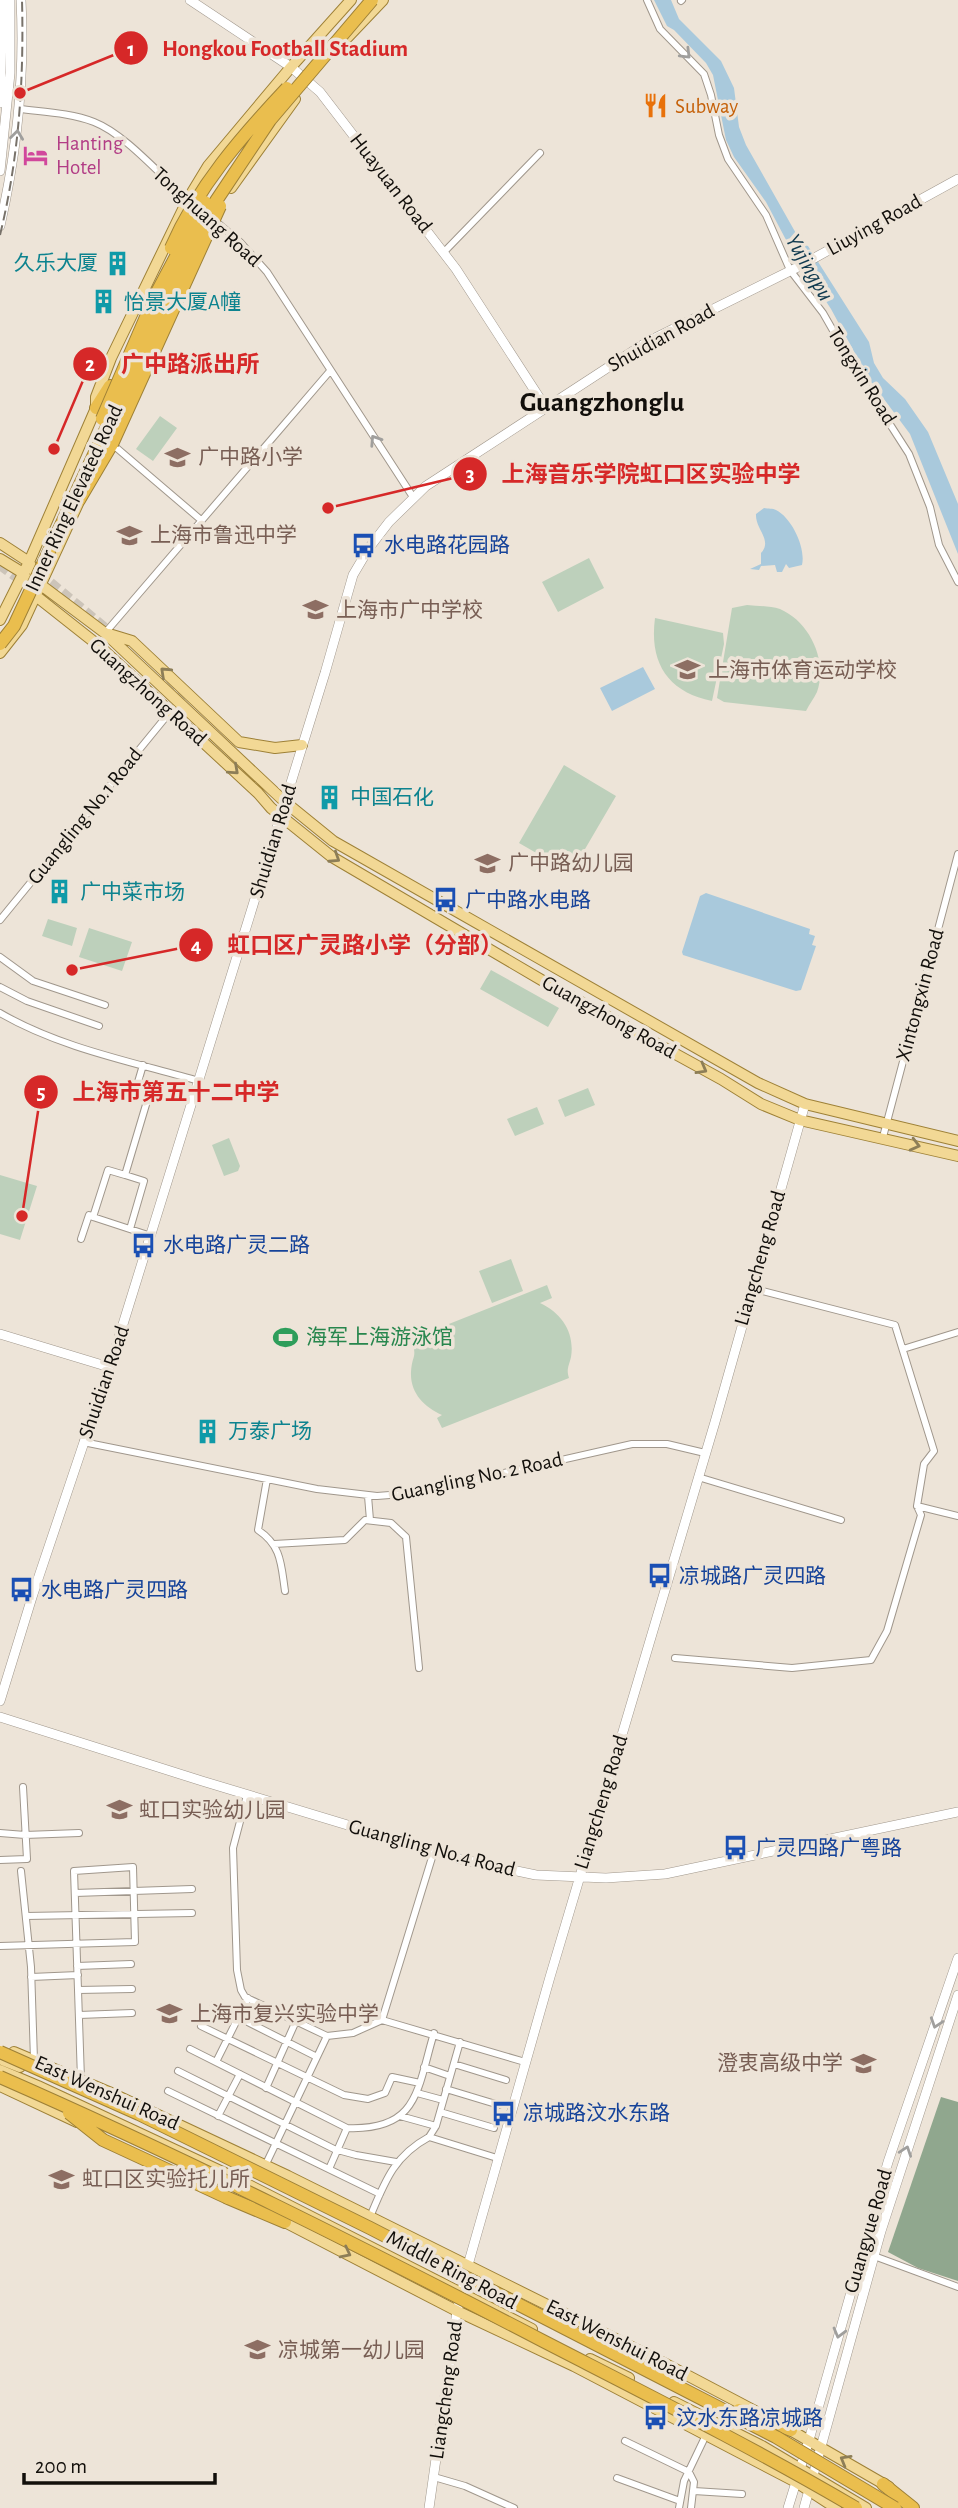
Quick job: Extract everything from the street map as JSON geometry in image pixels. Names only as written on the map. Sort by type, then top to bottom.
[{"type":"highway","name":"Inner Ring Elevated Road","points":[[0,635],[18,607],[156,294],[196,216],[230,162],[287,88],[361,0]]},
{"type":"highway","name":"Inner Ring Elevated Road","points":[[0,644],[14,626],[204,219],[270,120],[372,0]]},
{"type":"highway","points":[[96,408],[110,386],[178,233],[196,201],[215,170],[235,145],[287,88]]},
{"type":"highway","points":[[79,500],[112,444],[174,302],[241,160]]},
{"type":"highway","name":"Middle Ring Road","points":[[0,2050],[221,2153],[520,2305],[776,2437],[895,2508]]},
{"type":"highway","name":"Middle Ring Road","points":[[0,2074],[209,2171],[399,2267],[751,2448],[856,2508]]},
{"type":"highway","points":[[52,2099],[103,2140],[285,2222]]},
{"type":"highway","points":[[520,2305],[561,2320],[739,2410],[791,2430]]},
{"type":"highway","points":[[883,2484],[913,2508]]},
{"type":"main road","points":[[0,103],[2,0]]},
{"type":"main road","points":[[0,171],[10,73],[10,0]]},
{"type":"main road","points":[[0,226],[20,109],[23,43],[21,0]]},
{"type":"main road","name":"Huayuan Road","points":[[190,0],[290,67],[320,92],[444,252],[547,408]]},
{"type":"main road","points":[[0,621],[29,562],[96,408],[96,397],[111,358],[188,199],[208,166],[290,67],[351,0]]},
{"type":"main road","points":[[0,653],[22,625],[211,217],[308,80],[383,0]]},
{"type":"main road","name":"Liuying Road","points":[[794,269],[958,179]]},
{"type":"main road","name":"Shuidian Road","points":[[0,1701],[151,1236],[353,575],[375,540],[413,497],[450,468],[648,342],[794,269]]},
{"type":"main road","points":[[0,543],[29,562],[41,584]]},
{"type":"main road","points":[[0,559],[23,573],[36,596]]},
{"type":"main road","name":"Guangzhong Road","points":[[41,584],[106,633],[285,802],[345,848],[758,1083],[805,1104],[958,1141]]},
{"type":"main road","name":"Guangzhong Road","points":[[36,596],[98,645],[281,816],[332,857],[761,1104],[800,1120],[958,1156]]},
{"type":"main road","points":[[73,620],[117,655],[138,682]]},
{"type":"main road","points":[[106,633],[132,641],[239,742],[275,748],[302,745]]},
{"type":"main road","points":[[184,700],[266,778],[269,787]]},
{"type":"main road","name":"Liangcheng Road","points":[[429,2508],[462,2287],[497,2158],[805,1104]]},
{"type":"main road","points":[[0,1334],[109,1367]]},
{"type":"main road","name":"Guangling No.4 Road","points":[[0,1717],[247,1795],[514,1872],[579,1878],[665,1874],[958,1812]]},
{"type":"main road","name":"Guangyue Road","points":[[788,2508],[888,2162],[958,1958]]},
{"type":"main road","name":"Guangyue Road","points":[[804,2508],[851,2332],[901,2166],[958,1996]]},
{"type":"main road","name":"East Wenshui Road","points":[[0,2050],[34,2060],[117,2095],[597,2329],[791,2430],[920,2508]]},
{"type":"main road","name":"East Wenshui Road","points":[[0,2059],[462,2287],[665,2397],[886,2508]]},
{"type":"main road","points":[[0,2074],[16,2094]]},
{"type":"main road","name":"East Wenshui Road","points":[[0,2074],[152,2132],[277,2186],[462,2287]]},
{"type":"main road","name":"East Wenshui Road","points":[[0,2086],[285,2222],[457,2311],[574,2366],[796,2482],[836,2508]]},
{"type":"main road","points":[[117,2095],[152,2132]]},
{"type":"main road","points":[[101,2133],[152,2132]]},
{"type":"main road","points":[[277,2186],[307,2186]]},
{"type":"main road","points":[[547,2331],[597,2329]]},
{"type":"main road","points":[[547,2331],[574,2366]]},
{"type":"main road","name":"East Wenshui Road","points":[[547,2331],[709,2408],[802,2464]]},
{"type":"main road","points":[[680,2372],[709,2408]]},
{"type":"main road","points":[[643,2402],[665,2397]]},
{"type":"main road","name":"East Wenshui Road","points":[[815,2471],[866,2508]]},
{"type":"street","name":"Tongxin Road","points":[[647,0],[660,29],[704,74],[724,152],[766,215],[794,269],[909,454],[930,507],[939,545],[958,582]]},
{"type":"street","name":"Tonghuang Road","points":[[20,109],[98,124],[122,140],[240,242],[267,272],[413,497]]},
{"type":"street","points":[[444,252],[540,153]]},
{"type":"street","points":[[106,633],[330,371]]},
{"type":"street","points":[[112,444],[201,520]]},
{"type":"street","name":"Guangling No.1 Road","points":[[0,920],[170,712]]},
{"type":"street","name":"Xintongxin Road","points":[[883,1137],[958,854]]},
{"type":"street","points":[[0,957],[33,981],[105,1005]]},
{"type":"street","points":[[0,987],[27,1001],[99,1026]]},
{"type":"street","points":[[0,1013],[18,1024],[88,1049],[199,1081]]},
{"type":"street","points":[[125,1175],[148,1098],[138,1082],[143,1065]]},
{"type":"street","points":[[93,1217],[108,1170],[144,1181],[130,1229]]},
{"type":"street","points":[[81,1239],[89,1215],[151,1236]]},
{"type":"street","points":[[675,1658],[793,1668],[871,1660],[887,1631],[921,1514],[917,1506],[924,1464],[934,1451],[895,1325],[751,1288]]},
{"type":"street","points":[[902,1349],[958,1332]]},
{"type":"street","name":"Guangling No. 2 Road","points":[[83,1442],[368,1496],[415,1493],[632,1444],[667,1444],[705,1453]]},
{"type":"street","points":[[698,1477],[841,1520]]},
{"type":"street","points":[[267,1479],[258,1530],[268,1536],[279,1551],[285,1591]]},
{"type":"street","points":[[368,1496],[370,1520]]},
{"type":"street","points":[[917,1506],[958,1516]]},
{"type":"street","points":[[274,1544],[345,1541],[365,1520],[391,1523],[406,1537],[419,1668]]},
{"type":"street","points":[[0,1860],[27,1859],[23,1787]]},
{"type":"street","points":[[247,1795],[233,1848],[237,1970],[241,1990],[248,1998],[327,2036],[353,2033],[383,2020],[525,2062]]},
{"type":"street","points":[[0,1833],[79,1833]]},
{"type":"street","points":[[383,2020],[435,1851]]},
{"type":"street","points":[[0,1946],[77,1944],[135,1942],[133,1867],[74,1871],[77,1944],[81,2080]]},
{"type":"street","points":[[21,1871],[29,1945],[34,2060]]},
{"type":"street","points":[[75,1893],[192,1889]]},
{"type":"street","points":[[26,1916],[192,1913]]},
{"type":"street","points":[[77,1966],[131,1964]]},
{"type":"street","points":[[31,1977],[78,1975]]},
{"type":"street","points":[[78,1990],[132,1989]]},
{"type":"street","points":[[216,2062],[248,1998]]},
{"type":"street","points":[[214,2005],[317,2057]]},
{"type":"street","points":[[79,2015],[132,2013]]},
{"type":"street","points":[[267,2088],[296,2021]]},
{"type":"street","points":[[201,2026],[344,2095],[368,2099],[385,2093],[392,2077],[419,2083]]},
{"type":"street","points":[[190,2049],[347,2128],[365,2129],[385,2126],[400,2116],[415,2099],[434,2034]]},
{"type":"street","points":[[265,2166],[327,2036]]},
{"type":"street","points":[[370,2217],[397,2162],[406,2151],[429,2137],[436,2126],[460,2042]]},
{"type":"street","points":[[454,2064],[506,2080]]},
{"type":"street","points":[[424,2067],[450,2076]]},
{"type":"street","points":[[178,2071],[338,2150],[397,2162]]},
{"type":"street","points":[[218,2116],[240,2074]]},
{"type":"street","points":[[446,2089],[499,2105]]},
{"type":"street","points":[[168,2091],[380,2194]]},
{"type":"street","points":[[417,2092],[443,2100]]},
{"type":"street","points":[[440,2112],[494,2128]]},
{"type":"street","points":[[400,2116],[436,2126]]},
{"type":"street","points":[[66,2117],[101,2142],[229,2204],[262,2219],[285,2222]]},
{"type":"street","points":[[329,2169],[347,2128]]},
{"type":"street","points":[[429,2137],[497,2158]]},
{"type":"street","points":[[874,2256],[958,2287]]},
{"type":"street","points":[[617,2478],[680,2504],[684,2481],[706,2435]]},
{"type":"street","points":[[625,2441],[689,2472],[694,2482],[691,2508]]},
{"type":"street","points":[[434,2477],[465,2486],[514,2508]]},
{"type":"street","points":[[694,2491],[742,2494]]},
{"type":"green space","points":[[160,416],[177,428],[153,461],[136,449]]},
{"type":"green space","points":[[589,558],[604,588],[558,612],[542,582]]},
{"type":"green space","points":[[747,605],[780,609],[791,615],[808,633],[818,656],[820,680],[817,692],[806,711],[724,702],[717,698],[732,608]]},
{"type":"green space","points":[[655,618],[723,633],[724,644],[712,701],[684,691],[665,673],[655,649]]},
{"type":"green space","points":[[564,765],[616,796],[571,873],[519,843]]},
{"type":"green space","points":[[48,919],[77,928],[72,946],[42,936]]},
{"type":"green space","points":[[89,928],[132,942],[122,971],[79,957]]},
{"type":"green space","points":[[491,970],[559,1008],[548,1027],[480,989]]},
{"type":"green space","points":[[588,1088],[595,1105],[565,1117],[558,1100]]},
{"type":"green space","points":[[537,1107],[544,1124],[515,1136],[507,1119]]},
{"type":"green space","points":[[229,1138],[240,1166],[238,1171],[224,1176],[212,1145]]},
{"type":"green space","points":[[0,1175],[37,1186],[20,1240],[0,1234]]},
{"type":"green space","points":[[511,1259],[523,1291],[492,1303],[479,1271]]},
{"type":"green space","points":[[547,1285],[552,1298],[540,1303],[561,1318],[569,1332],[572,1348],[569,1378],[442,1428],[437,1418],[442,1415],[419,1398],[413,1386],[411,1372],[414,1353],[411,1339]]},
{"type":"green space","points":[[941,2097],[958,2102],[958,2281],[918,2268],[888,2252]]},
{"type":"water","name":"Yujingpu","points":[[654,0],[671,0],[679,19],[721,61],[734,88],[739,127],[746,145],[802,244],[808,246],[869,342],[874,363],[883,378],[905,399],[928,432],[958,504],[958,554],[910,434],[869,379],[831,309],[785,238],[766,202],[734,157],[726,140],[713,75],[706,63],[667,26]]},
{"type":"water","points":[[764,508],[776,510],[792,526],[800,542],[802,565],[789,568],[786,564],[782,572],[777,572],[775,565],[761,566],[759,570],[750,569],[761,564],[761,553],[765,544],[756,514]]},
{"type":"water","points":[[643,667],[655,689],[612,711],[600,688]]},
{"type":"water","points":[[706,893],[810,929],[809,934],[815,936],[812,945],[816,946],[801,990],[796,991],[683,955],[700,896]]},
{"type":"tunnel","points":[[0,565],[26,584]]},
{"type":"tunnel","points":[[39,573],[110,632]]},
{"type":"tunnel","points":[[166,683],[184,700]]},
{"type":"railway","points":[[0,235],[12,177],[19,118],[22,0]]},
{"type":"place","name":"Hongkou Football Stadium","points":[[20,93]]},
{"type":"place","name":"Subway","points":[[655,106]]},
{"type":"place","name":"Hanting Hotel","points":[[36,155]]},
{"type":"place","name":"久乐大厦","points":[[118,263]]},
{"type":"place","name":"怡景大厦A幢","points":[[104,302]]},
{"type":"place","name":"广中路派出所","points":[[54,449]]},
{"type":"place","name":"广中路小学","points":[[178,457]]},
{"type":"place","name":"上海音乐学院虹口区实验中学","points":[[328,508]]},
{"type":"place","name":"上海市鲁迅中学","points":[[130,535]]},
{"type":"place","name":"水电路花园路","points":[[364,545]]},
{"type":"place","name":"上海市广中学校","points":[[316,610]]},
{"type":"place","name":"上海市体育运动学校","points":[[688,670]]},
{"type":"place","name":"中国石化","points":[[330,797]]},
{"type":"place","name":"广中路幼儿园","points":[[488,863]]},
{"type":"place","name":"广中菜市场","points":[[60,892]]},
{"type":"place","name":"广中路水电路","points":[[445,900]]},
{"type":"place","name":"虹口区广灵路小学（分部）","points":[[72,970]]},
{"type":"place","name":"上海市第五十二中学","points":[[22,1216]]},
{"type":"place","name":"水电路广灵二路","points":[[143,1245]]},
{"type":"place","name":"海军上海游泳馆","points":[[286,1337]]},
{"type":"place","name":"万泰广场","points":[[208,1431]]},
{"type":"place","name":"凉城路广灵四路","points":[[659,1576]]},
{"type":"place","name":"水电路广灵四路","points":[[21,1590]]},
{"type":"place","name":"虹口实验幼儿园","points":[[119,1810]]},
{"type":"place","name":"广灵四路广粤路","points":[[735,1848]]},
{"type":"place","name":"上海市复兴实验中学","points":[[170,2014]]},
{"type":"place","name":"澄衷高级中学","points":[[863,2063]]},
{"type":"place","name":"凉城路汶水东路","points":[[503,2113]]},
{"type":"place","name":"虹口区实验托儿所","points":[[62,2179]]},
{"type":"place","name":"凉城第一幼儿园","points":[[258,2350]]},
{"type":"place","name":"汶水东路凉城路","points":[[656,2418]]},
{"type":"district","name":"Guangzhonglu","points":[[602,403]]}]
